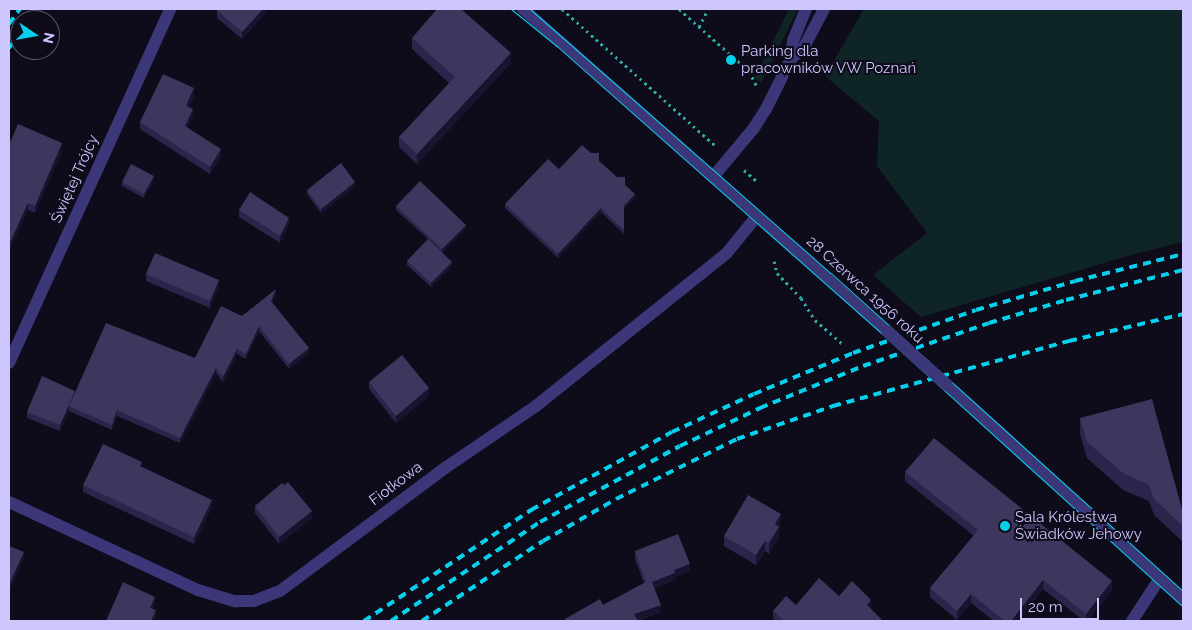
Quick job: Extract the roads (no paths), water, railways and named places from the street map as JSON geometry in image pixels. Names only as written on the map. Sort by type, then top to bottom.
[{"type":"street","name":"Świętej Trójcy","points":[[9,363],[170,9]]},
{"type":"street","name":"28 Czerwca 1956 roku","points":[[523,9],[887,330],[1183,599]]},
{"type":"street","points":[[714,177],[766,109],[791,59],[793,41],[806,9]]},
{"type":"street","points":[[791,59],[804,47],[824,9]]},
{"type":"street","name":"Fiołkowa","points":[[9,502],[198,590],[235,601],[254,601],[280,592],[445,468],[536,406],[726,254],[757,216]]},
{"type":"street","points":[[1132,621],[1160,578]]},
{"type":"tram line","points":[[511,9],[558,47],[881,333],[1183,607]]},
{"type":"tram line","points":[[530,9],[831,273],[1183,591]]},
{"type":"railway","points":[[9,24],[20,9]]},
{"type":"railway","points":[[364,621],[531,510],[672,432],[754,394],[853,353],[976,310],[1075,281],[1183,254]]},
{"type":"railway","points":[[391,621],[540,522],[680,446],[760,408],[863,366],[989,323],[1066,300],[1183,270]]},
{"type":"railway","points":[[422,621],[543,541],[616,499],[737,439],[833,406],[1069,341],[1183,314]]},
{"type":"place","name":"Parking dla pracowników VW Poznań","points":[[731,60]]},
{"type":"place","name":"Sala Królestwa Świadków Jehowy","points":[[1005,526]]}]
